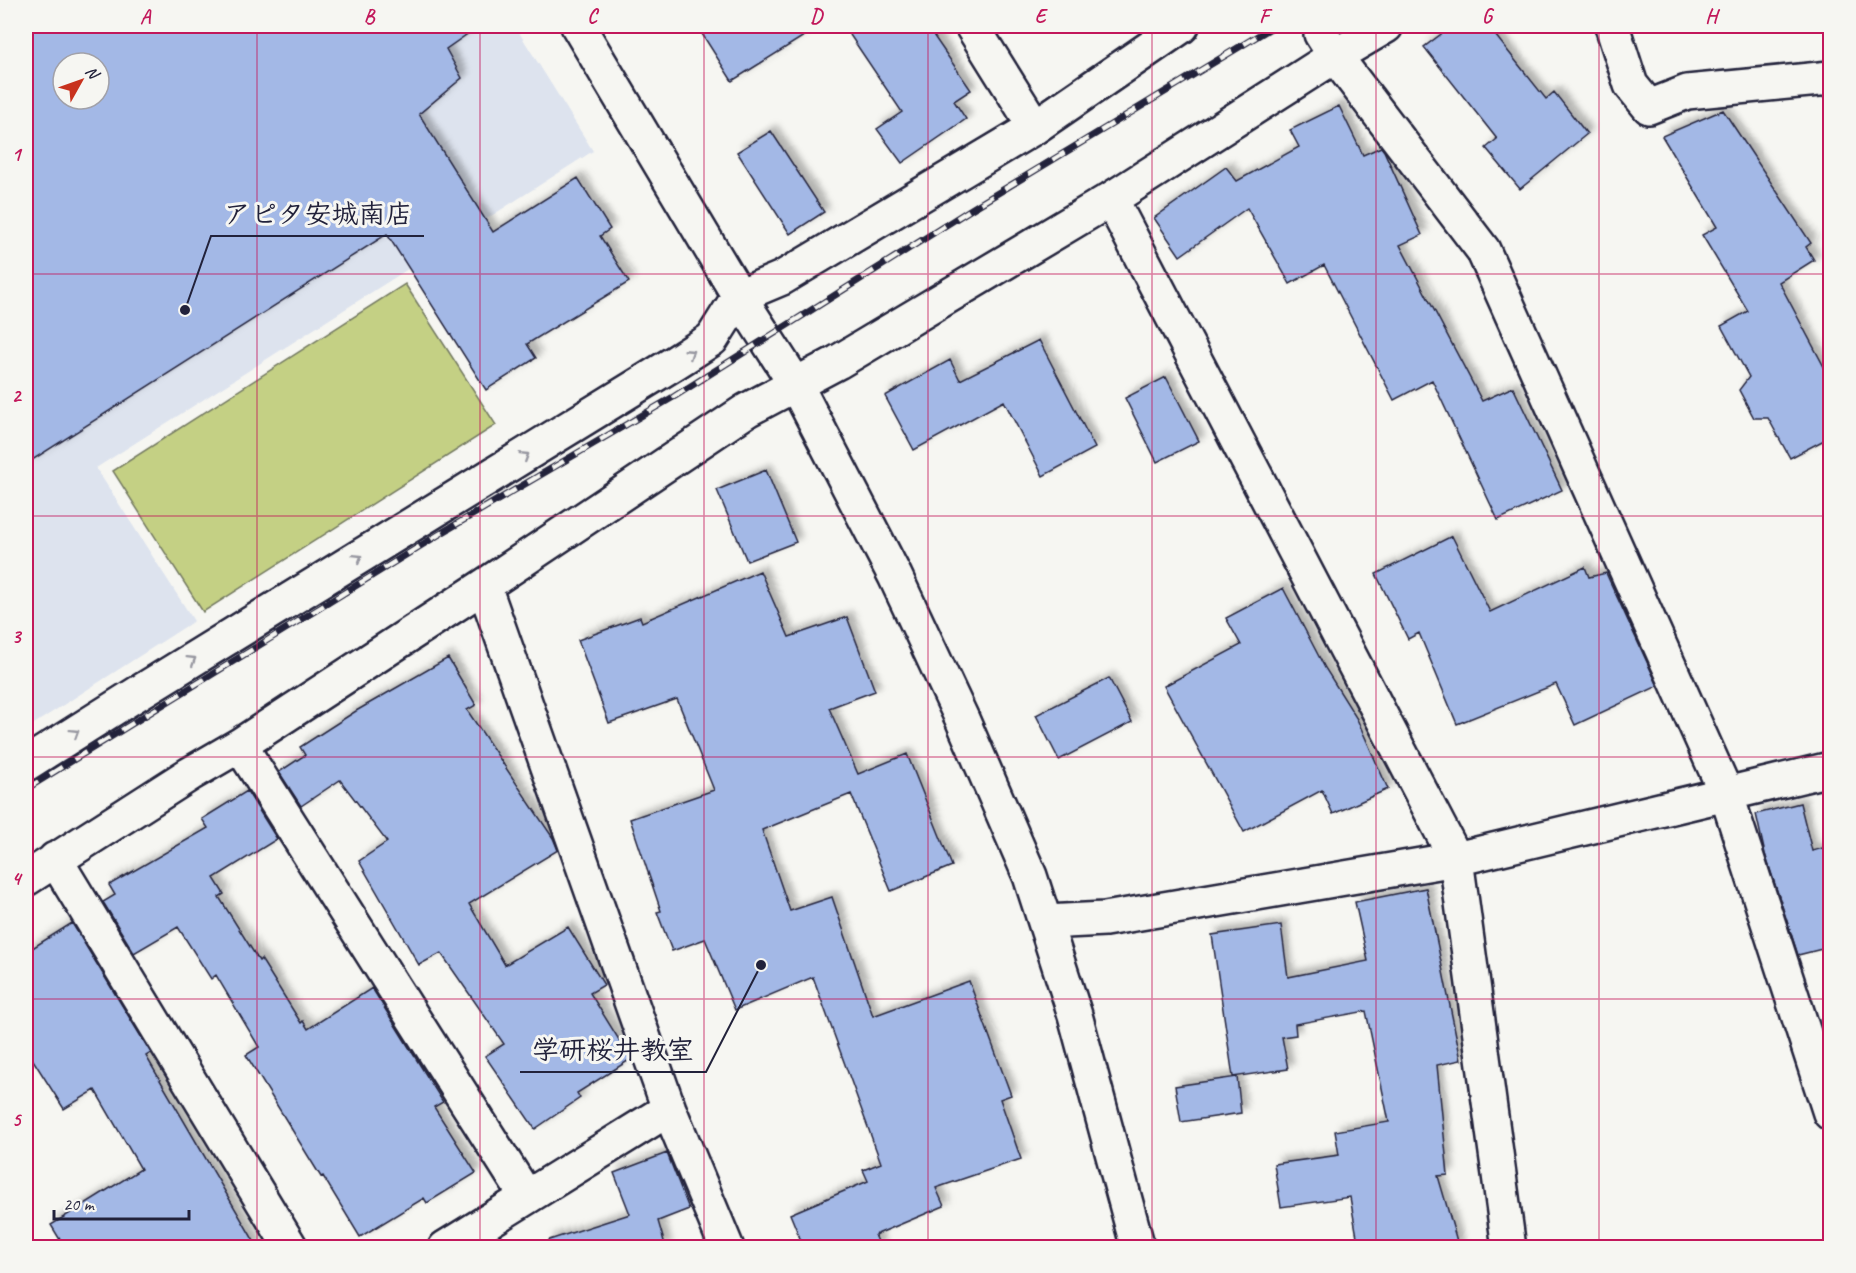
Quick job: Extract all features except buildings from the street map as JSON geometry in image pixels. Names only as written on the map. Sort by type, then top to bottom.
[{"type":"street","points":[[578,26],[739,296],[796,385],[895,576],[962,719],[1030,876],[1046,922],[1076,1015],[1138,1248]]},
{"type":"street","points":[[972,26],[1035,127]]},
{"type":"street","points":[[26,764],[685,357],[712,339],[739,296],[782,278],[1035,127],[1182,26]]},
{"type":"street","points":[[26,879],[190,774],[240,745],[484,586],[747,410],[838,362],[1111,199],[1328,45],[1386,26]]},
{"type":"street","points":[[1612,26],[1631,85],[1649,107],[1686,92],[1830,78]]},
{"type":"street","points":[[1328,45],[1483,250],[1726,793],[1830,1113]]},
{"type":"street","points":[[1111,199],[1456,859],[1509,1248]]},
{"type":"street","points":[[484,586],[669,1109],[727,1248]]},
{"type":"street","points":[[240,745],[526,1196]]},
{"type":"street","points":[[1046,922],[1105,919],[1456,859],[1830,769]]},
{"type":"street","points":[[55,860],[291,1248]]},
{"type":"street","points":[[445,1248],[669,1109]]},
{"type":"shaded area","points":[[26,26],[515,26],[593,151],[96,468],[194,621],[26,729]]},
{"type":"green space","points":[[405,284],[496,425],[203,612],[113,471]]},
{"type":"railway","points":[[26,789],[438,535],[675,396],[973,208],[1274,26]]},
{"type":"place","name":"アピタ安城南店","points":[[185,310]]},
{"type":"place","name":"学研桜井教室","points":[[761,965]]}]
